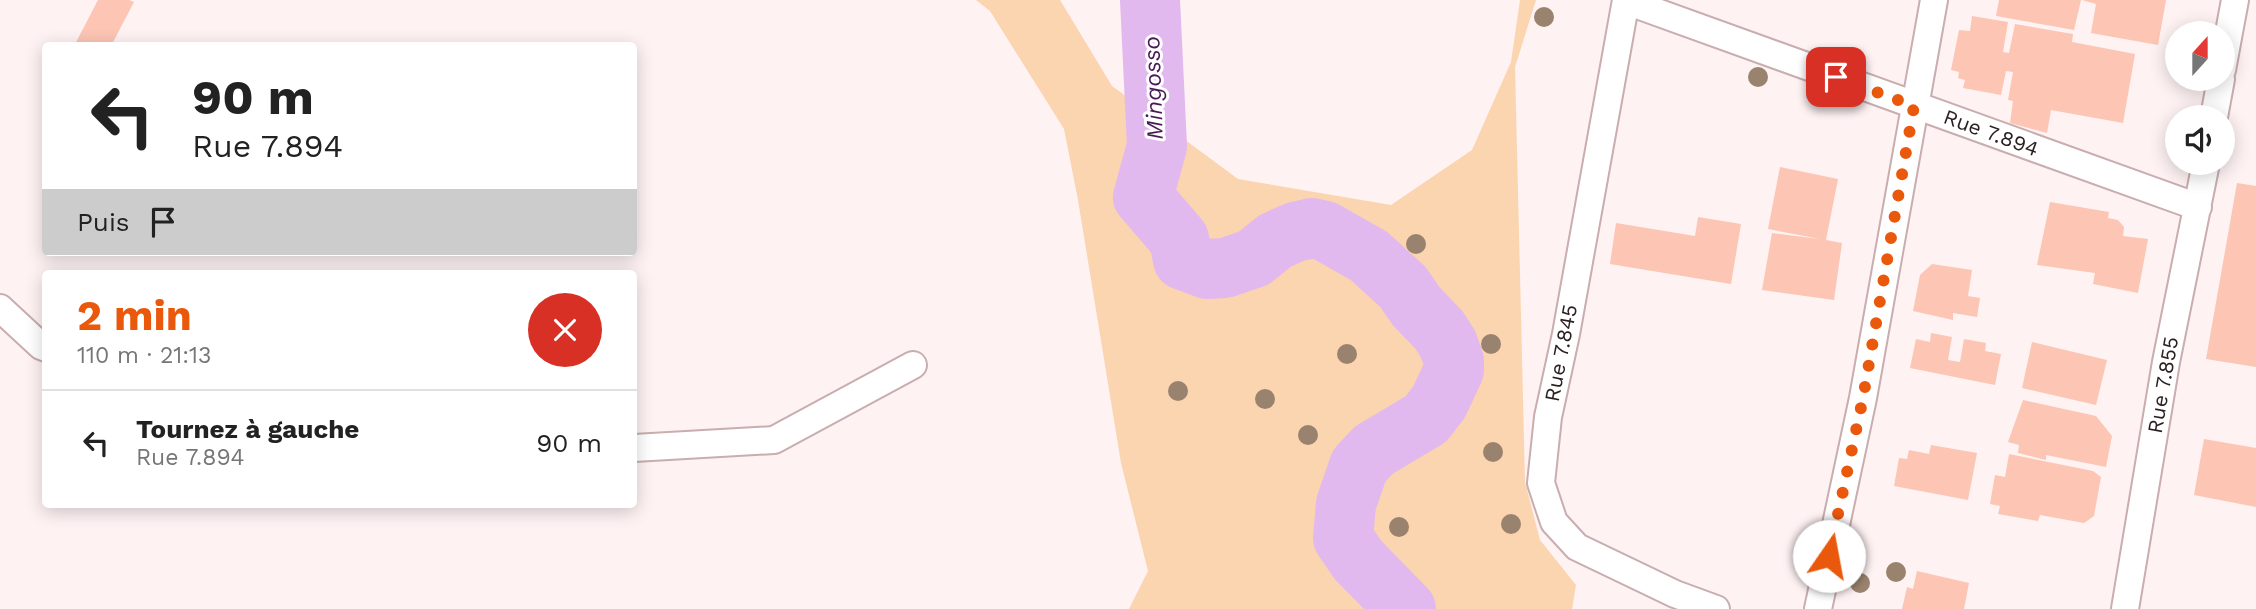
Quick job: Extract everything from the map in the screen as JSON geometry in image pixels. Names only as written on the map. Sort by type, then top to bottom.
[{"type":"street","name":"Rue 7.894","points":[[1626,0],[1914,106],[2198,206]]},
{"type":"street","name":"Rue 7.845","points":[[1626,0],[1566,334],[1548,417],[1541,483],[1554,522],[1577,547],[1675,594],[1716,609]]},
{"type":"street","points":[[1818,609],[1863,398],[1934,0]]},
{"type":"street","points":[[2231,21],[2235,0]]},
{"type":"street","name":"Rue 7.855","points":[[2125,609],[2166,362],[2204,175]]},
{"type":"street","points":[[0,308],[42,346]]},
{"type":"street","points":[[637,448],[774,440],[913,365]]},
{"type":"shaded area","points":[[976,0],[1060,0],[1112,86],[1238,179],[1391,205],[1472,150],[1511,62],[1520,0],[1536,0],[1515,67],[1525,482],[1540,540],[1576,585],[1572,609],[1129,609],[1148,571],[1121,463],[1064,129],[990,11]]},
{"type":"building","points":[[98,0],[134,2],[113,42],[76,42]]},
{"type":"building","points":[[1999,0],[2081,0],[2074,30],[1996,16]]},
{"type":"building","points":[[2082,0],[2166,0],[2158,45],[2091,33],[2096,4]]},
{"type":"building","points":[[1972,16],[2008,22],[2003,52],[2009,53],[2015,24],[2073,34],[2072,42],[2135,54],[2123,123],[2051,110],[2047,133],[2010,123],[2013,101],[2008,100],[2013,72],[2006,71],[2001,95],[1963,88],[1965,80],[1958,78],[1959,72],[1951,70],[1959,30],[1970,31]]},
{"type":"building","points":[[1780,167],[1838,179],[1826,240],[1842,243],[1834,300],[1762,290],[1772,233],[1820,239],[1768,229]]},
{"type":"building","points":[[2237,183],[2256,186],[2256,367],[2206,359]]},
{"type":"building","points":[[2050,202],[2109,212],[2108,218],[2118,220],[2124,227],[2123,236],[2148,239],[2138,293],[2093,284],[2095,273],[2037,265]]},
{"type":"building","points":[[1698,217],[1741,224],[1731,284],[1610,264],[1616,223],[1695,236]]},
{"type":"building","points":[[1932,264],[1972,270],[1968,296],[1980,298],[1977,317],[1953,313],[1953,320],[1913,311],[1920,275]]},
{"type":"building","points":[[1931,333],[1952,337],[1948,360],[1960,362],[1964,339],[1986,343],[1985,351],[2001,354],[1995,385],[1910,368],[1916,339],[1930,342]]},
{"type":"building","points":[[2032,342],[2107,360],[2096,405],[2022,388]]},
{"type":"building","points":[[2023,400],[2096,416],[2112,436],[2106,467],[2046,455],[2046,460],[2018,453],[2019,445],[2008,442]]},
{"type":"building","points":[[2204,439],[2256,448],[2256,507],[2194,495]]},
{"type":"building","points":[[1931,445],[1977,453],[1968,500],[1894,486],[1899,458],[1907,459],[1909,450],[1929,454]]},
{"type":"building","points":[[2009,454],[2093,471],[2101,477],[2094,516],[2084,523],[2040,515],[2038,521],[1998,514],[2000,506],[1990,504],[1995,475],[2005,477]]},
{"type":"building","points":[[1917,571],[1969,583],[1964,609],[1902,609],[1907,587],[1913,589]]},
{"type":"waterway","name":"Mingosso","points":[[1150,0],[1157,146],[1143,197],[1179,239],[1183,260],[1207,269],[1225,268],[1254,258],[1275,241],[1295,232],[1312,228],[1325,231],[1369,256],[1403,287],[1448,344],[1454,370],[1439,402],[1426,419],[1374,450],[1359,466],[1346,504],[1343,538],[1358,560],[1406,609]]},
{"type":"route","points":[[1829,556],[1863,398],[1914,106],[1836,77]]}]
